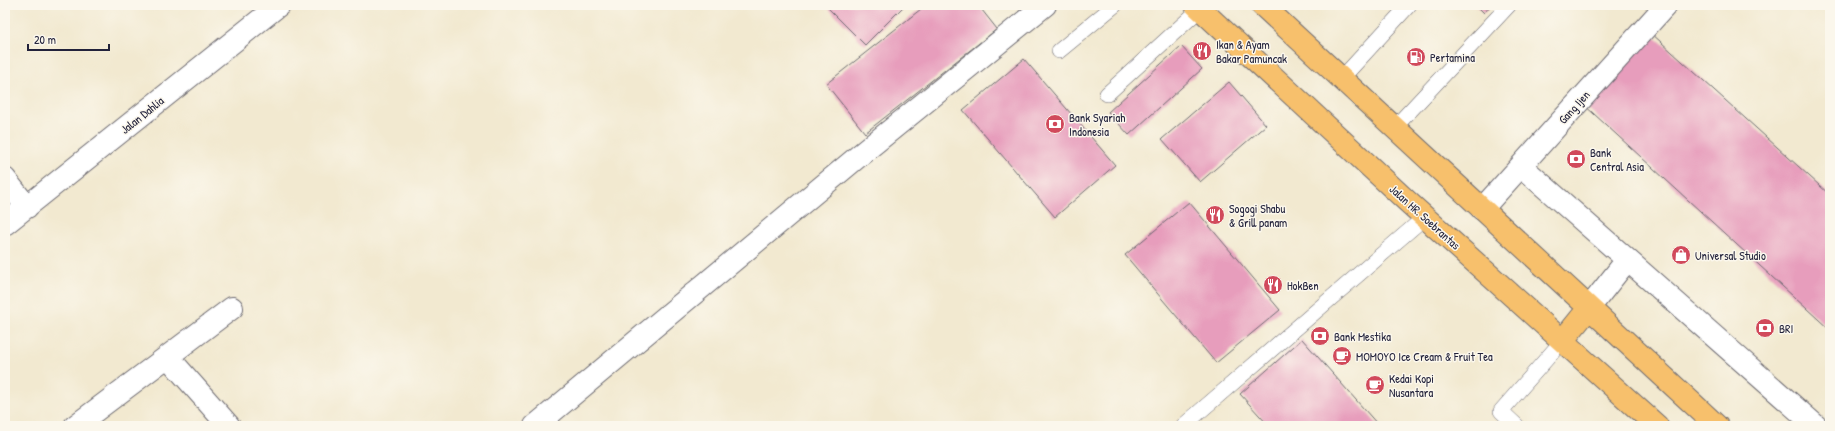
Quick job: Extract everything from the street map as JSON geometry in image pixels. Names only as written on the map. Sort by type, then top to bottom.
[{"type":"main road","points":[[1262,5],[1717,426]]},
{"type":"main road","name":"Jalan HR. Soebrantas","points":[[1198,7],[1425,217],[1563,340],[1656,426]]},
{"type":"main road","points":[[1563,340],[1590,308]]},
{"type":"street","name":"Jalan Dahlia","points":[[5,224],[279,5]]},
{"type":"street","points":[[535,426],[860,154],[1044,5]]},
{"type":"street","name":"Gang Ijen","points":[[1482,209],[1666,5]]},
{"type":"street","points":[[1521,166],[1816,426]]},
{"type":"street","points":[[5,179],[27,207]]},
{"type":"street","points":[[1590,308],[1627,260]]},
{"type":"street","points":[[75,426],[232,308]]},
{"type":"street","points":[[168,357],[229,426]]},
{"type":"lane","points":[[1059,51],[1115,5]]},
{"type":"lane","points":[[1342,78],[1409,5]]},
{"type":"lane","points":[[1395,127],[1510,5]]},
{"type":"lane","points":[[1107,94],[1198,7]]},
{"type":"lane","points":[[1183,426],[1425,217]]},
{"type":"lane","points":[[1518,426],[1501,411],[1563,340]]},
{"type":"building","points":[[825,5],[905,5],[865,45]]},
{"type":"building","points":[[926,5],[978,5],[997,29],[865,133],[826,84]]},
{"type":"building","points":[[1476,5],[1491,5],[1484,13]]},
{"type":"building","points":[[1651,33],[1830,195],[1830,330],[1582,103]]},
{"type":"building","points":[[1181,46],[1202,69],[1129,135],[1108,112]]},
{"type":"building","points":[[1024,59],[1115,165],[1055,217],[963,110]]},
{"type":"building","points":[[1229,82],[1266,125],[1200,182],[1162,139]]},
{"type":"building","points":[[1189,202],[1280,310],[1216,363],[1125,255]]},
{"type":"building","points":[[1302,339],[1379,426],[1269,426],[1240,394]]},
{"type":"place","name":"Ikan & Ayam Bakar Pamuncak","points":[[1202,51]]},
{"type":"place","name":"Pertamina","points":[[1416,57]]},
{"type":"place","name":"Bank Syariah Indonesia","points":[[1055,124]]},
{"type":"place","name":"Bank Central Asia","points":[[1576,159]]},
{"type":"place","name":"Sogogi Shabu & Grill panam","points":[[1215,215]]},
{"type":"place","name":"Universal Studio","points":[[1681,255]]},
{"type":"place","name":"HokBen","points":[[1273,285]]},
{"type":"place","name":"BRI","points":[[1765,328]]},
{"type":"place","name":"Bank Mestika","points":[[1320,336]]},
{"type":"place","name":"MOMOYO Ice Cream & Fruit Tea","points":[[1342,356]]},
{"type":"place","name":"Kedai Kopi Nusantara","points":[[1375,385]]}]
